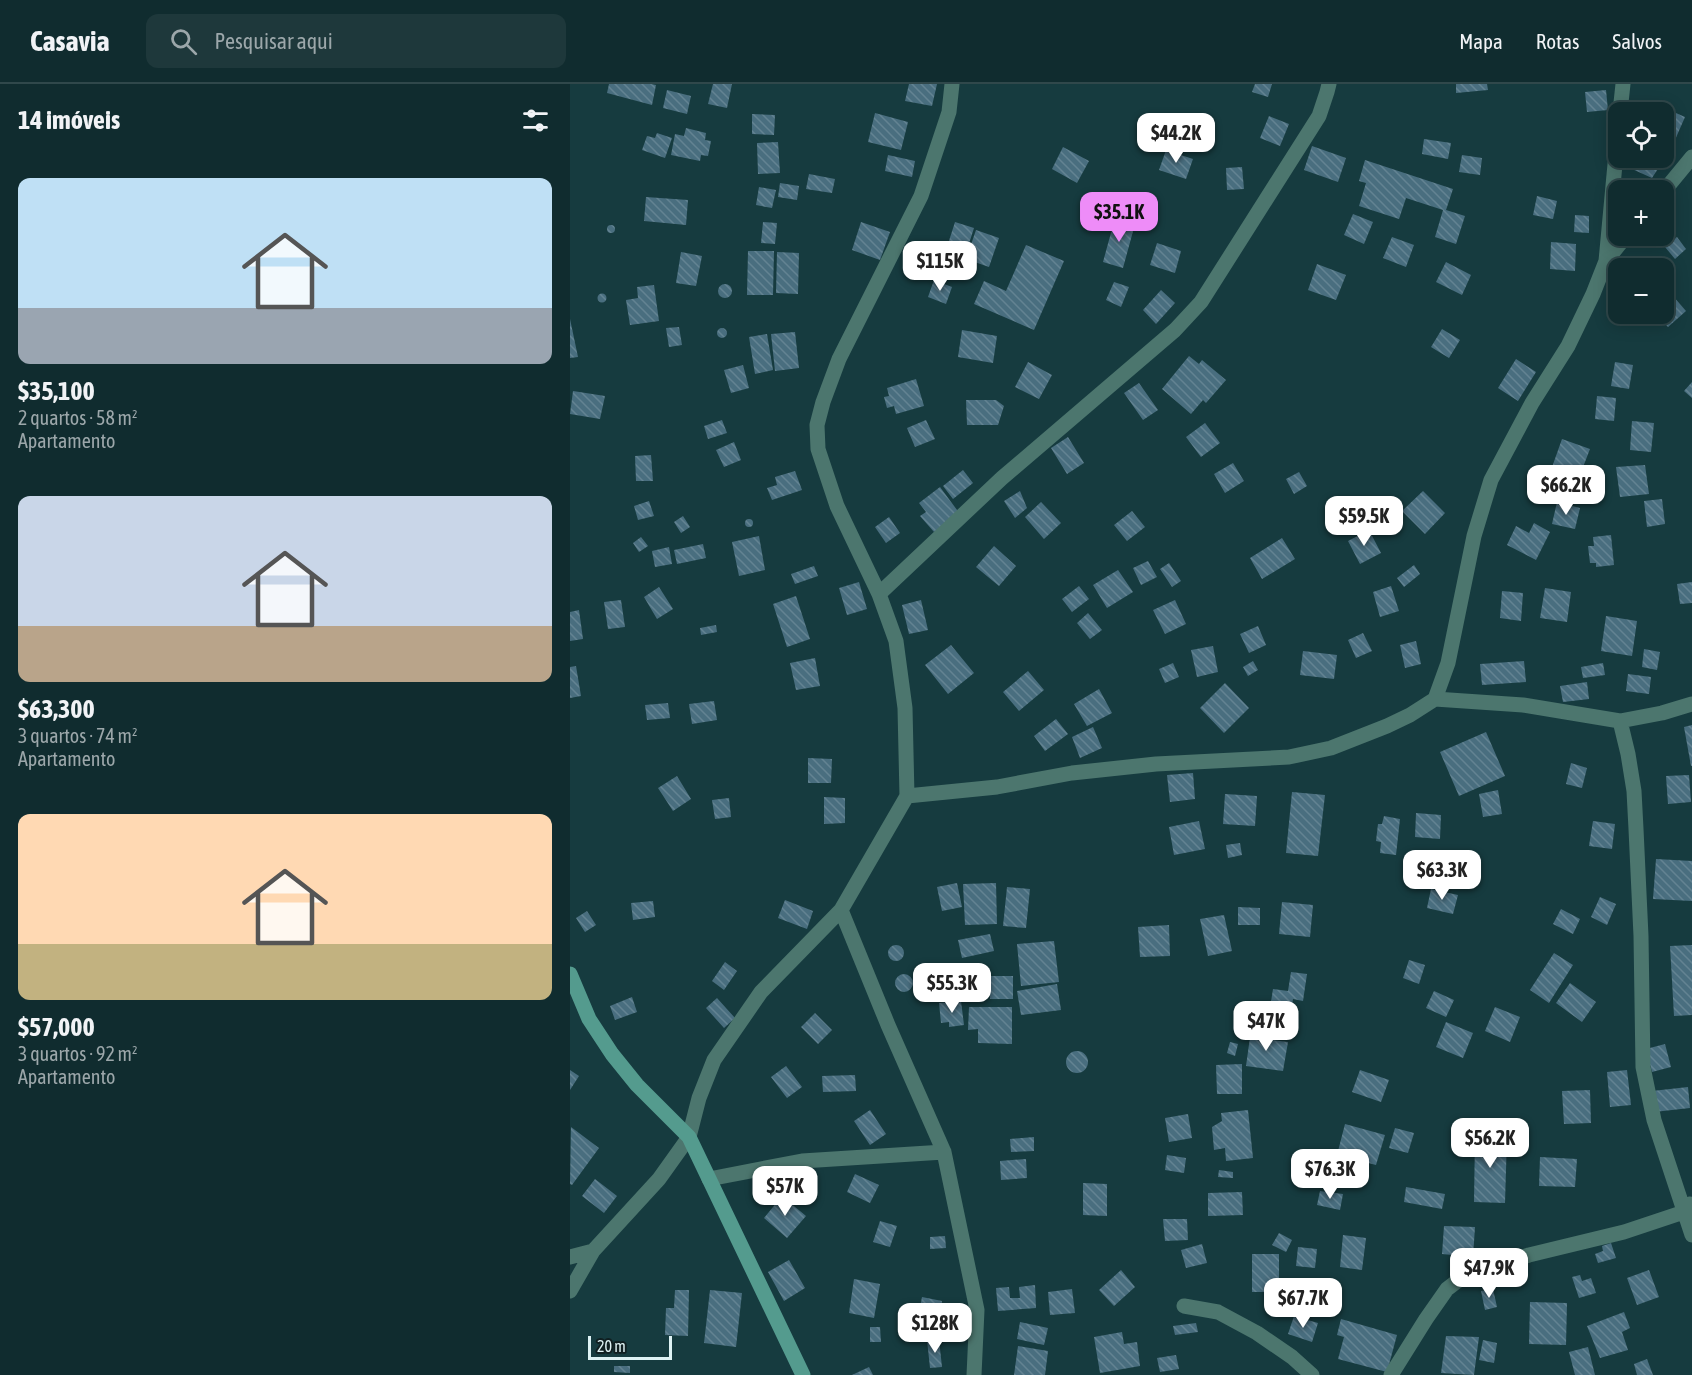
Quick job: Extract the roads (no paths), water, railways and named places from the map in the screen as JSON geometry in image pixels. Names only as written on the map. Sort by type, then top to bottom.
[{"type":"street","points":[[570,1291],[593,1251],[659,1179],[689,1137],[699,1098],[714,1060],[761,992],[841,910],[907,796],[904,708],[896,641],[879,594],[837,506],[818,449],[817,425],[839,359],[921,196],[949,112],[952,84]]},
{"type":"street","points":[[879,594],[1002,478],[1188,318],[1201,302],[1319,116],[1329,84]]},
{"type":"street","points":[[1621,102],[1623,84]]},
{"type":"street","points":[[1673,180],[1692,157]]},
{"type":"street","points":[[1436,699],[1448,663],[1474,536],[1491,480],[1532,403],[1568,346],[1606,261],[1615,168]]},
{"type":"street","points":[[1606,261],[1618,246]]},
{"type":"street","points":[[907,796],[997,787],[1072,774],[1156,764],[1289,757],[1331,748],[1387,726],[1436,699],[1523,705],[1620,721],[1662,713],[1692,704]]},
{"type":"street","points":[[1620,721],[1628,754],[1635,810],[1641,936],[1643,1067],[1654,1120],[1688,1207],[1692,1235]]},
{"type":"street","points":[[841,910],[944,1152],[977,1310],[974,1375]]},
{"type":"street","points":[[570,974],[589,1019],[612,1054],[637,1085],[689,1137],[803,1375]]},
{"type":"street","points":[[709,1179],[802,1161],[944,1152]]},
{"type":"street","points":[[1391,1375],[1447,1289],[1464,1276],[1529,1254],[1624,1232],[1688,1207]]},
{"type":"street","points":[[570,1257],[593,1251]]},
{"type":"street","points":[[1184,1306],[1218,1312],[1257,1333],[1292,1357],[1312,1375]]}]
